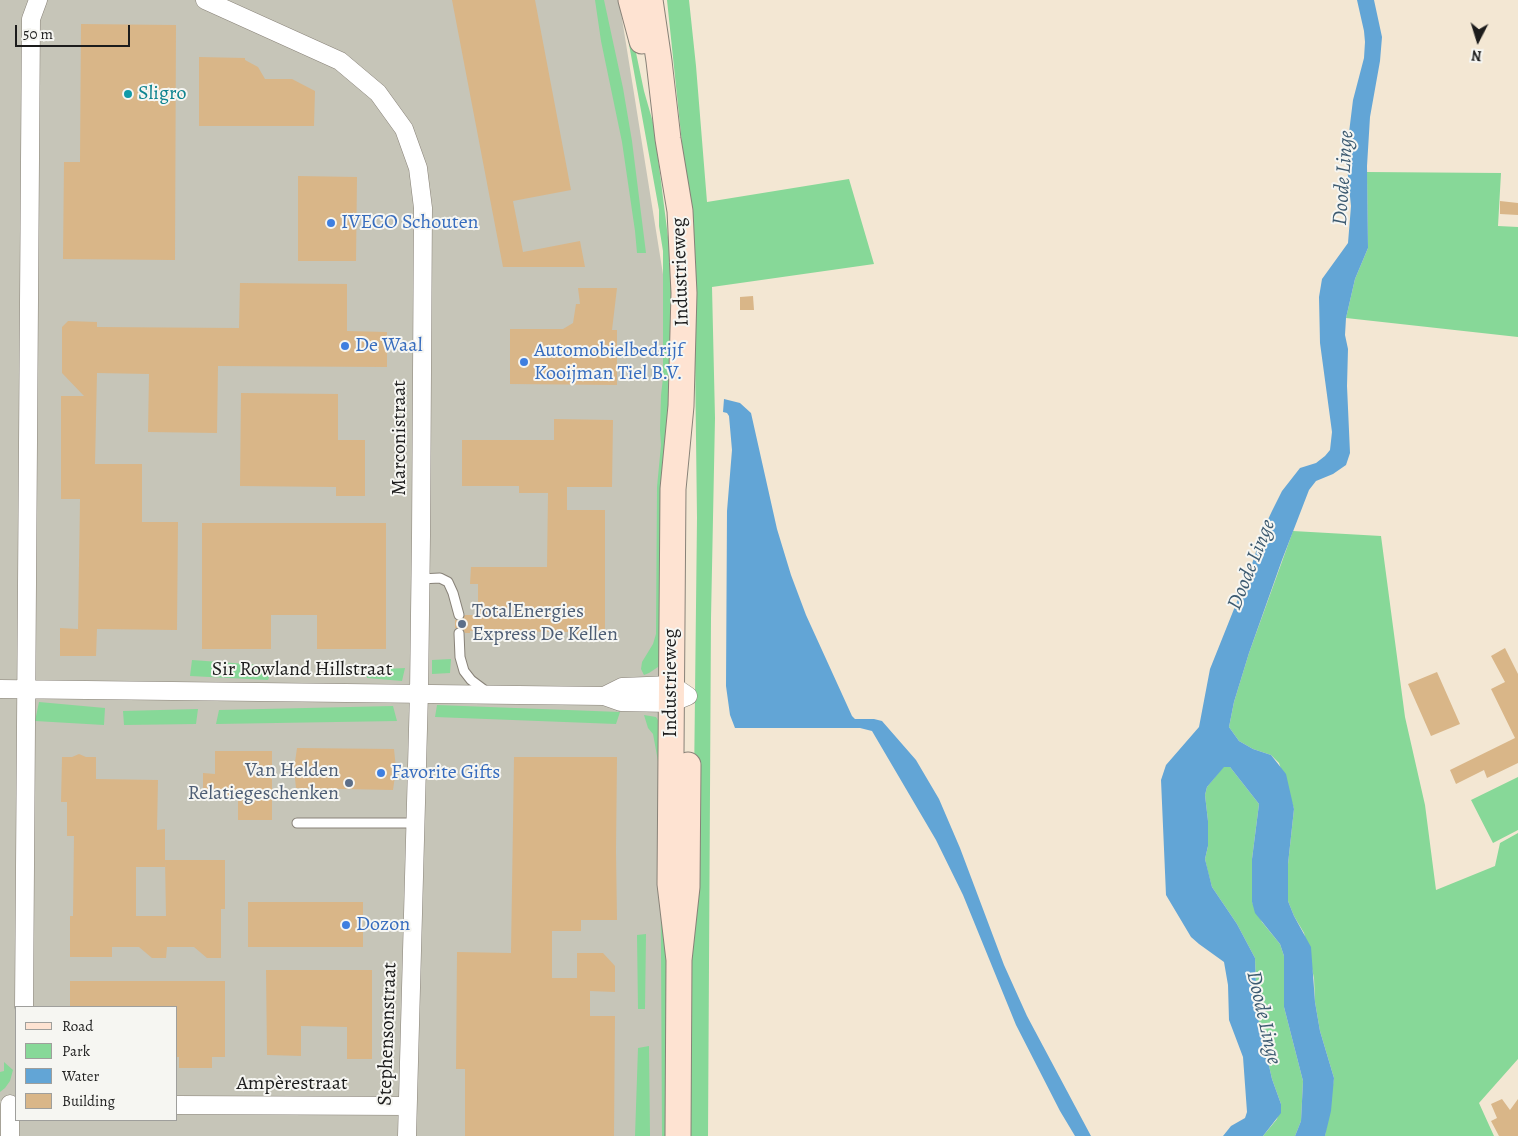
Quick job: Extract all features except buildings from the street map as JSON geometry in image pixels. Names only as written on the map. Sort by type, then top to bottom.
[{"type":"main road","name":"Industrieweg","points":[[631,0],[668,139]]},
{"type":"main road","name":"Industrieweg","points":[[650,0],[668,139],[680,211],[684,293],[681,406],[688,490],[677,695],[670,884],[679,960],[678,1136]]},
{"type":"street","points":[[24,1006],[25,690],[32,19],[38,0]]},
{"type":"street","name":"Marconistraat","points":[[205,0],[340,61],[378,93],[404,129],[418,168],[423,208],[419,692]]},
{"type":"street","name":"Sir Rowland Hillstraat","points":[[0,689],[419,692],[604,696],[622,687],[677,695]]},
{"type":"street","name":"Stephensonstraat","points":[[407,1136],[419,692]]},
{"type":"street","points":[[9,1104],[10,1136]]},
{"type":"street","name":"Ampèrestraat","points":[[178,1105],[407,1106]]},
{"type":"lane","points":[[420,579],[440,578],[448,582],[459,615]]},
{"type":"lane","points":[[459,633],[460,657],[464,671],[471,680],[491,695]]},
{"type":"lane","points":[[297,822],[415,823]]},
{"type":"shaded area","points":[[0,0],[619,0],[666,293],[670,1136],[0,1136]]},
{"type":"green space","points":[[595,0],[604,0],[623,88],[632,141],[646,253],[637,253],[622,142],[601,41]]},
{"type":"green space","points":[[621,0],[625,0],[644,91],[654,126],[674,285],[661,665],[644,675],[641,669],[642,662],[653,644],[656,634],[657,487],[661,445],[663,378],[663,251],[659,226],[659,210]]},
{"type":"green space","points":[[667,0],[689,0],[707,202],[849,179],[874,264],[712,287],[715,418],[711,618],[708,1136],[690,1136],[697,518],[695,357],[686,182]]},
{"type":"green space","points":[[1367,172],[1501,173],[1498,226],[1518,227],[1518,337],[1346,318],[1355,279],[1368,248]]},
{"type":"green space","points":[[1293,531],[1381,536],[1405,717],[1425,805],[1436,890],[1495,866],[1500,843],[1518,833],[1518,1059],[1479,1103],[1494,1136],[1325,1136],[1334,1078],[1320,1031],[1315,1002],[1314,978],[1304,933],[1288,901],[1288,864],[1294,809],[1279,763],[1271,755],[1253,749],[1239,741],[1229,727],[1234,702],[1249,653]]},
{"type":"green space","points":[[451,659],[450,673],[432,674],[432,660]]},
{"type":"green space","points":[[192,660],[274,666],[268,680],[190,676]]},
{"type":"green space","points":[[405,668],[402,681],[367,678],[367,670]]},
{"type":"green space","points":[[39,702],[105,708],[104,725],[35,721]]},
{"type":"green space","points":[[437,705],[620,712],[616,724],[435,717]]},
{"type":"green space","points":[[393,706],[397,721],[216,724],[219,710]]},
{"type":"green space","points":[[198,709],[196,724],[124,725],[123,711]]},
{"type":"green space","points":[[644,715],[656,717],[663,728],[666,796],[666,968],[671,1136],[662,1136],[660,772],[653,734],[648,728]]},
{"type":"green space","points":[[1224,766],[1230,767],[1259,804],[1252,859],[1252,902],[1262,922],[1280,944],[1284,956],[1284,1007],[1303,1081],[1301,1121],[1295,1136],[1263,1136],[1277,1119],[1281,1104],[1272,1079],[1257,1013],[1255,958],[1237,924],[1212,887],[1205,859],[1208,846],[1208,821],[1205,795],[1207,787]]},
{"type":"green space","points":[[1518,777],[1518,830],[1493,843],[1471,800]]},
{"type":"green space","points":[[646,934],[645,1009],[638,1009],[637,935]]},
{"type":"green space","points":[[649,1046],[650,1136],[635,1136],[638,1048]]},
{"type":"green space","points":[[4,1062],[13,1070],[10,1081],[0,1092],[0,1072],[4,1071]]},
{"type":"water","name":"Doode Linge","points":[[1357,0],[1374,0],[1382,37],[1380,61],[1370,117],[1367,166],[1368,248],[1355,279],[1346,318],[1345,335],[1348,349],[1347,386],[1350,453],[1346,465],[1333,474],[1316,481],[1309,490],[1249,653],[1234,702],[1229,727],[1239,741],[1253,749],[1271,755],[1286,774],[1294,809],[1288,864],[1288,901],[1311,947],[1315,1002],[1320,1031],[1334,1078],[1331,1111],[1325,1136],[1295,1136],[1301,1121],[1303,1081],[1284,1007],[1284,956],[1280,944],[1255,913],[1252,902],[1252,859],[1259,804],[1230,767],[1224,767],[1207,787],[1205,795],[1208,846],[1205,859],[1212,887],[1237,924],[1255,958],[1257,1013],[1272,1079],[1281,1104],[1281,1113],[1263,1136],[1223,1136],[1231,1126],[1245,1118],[1247,1112],[1243,1057],[1229,1020],[1228,985],[1224,962],[1191,937],[1166,895],[1161,780],[1166,765],[1199,727],[1210,669],[1252,564],[1263,530],[1282,491],[1300,468],[1316,463],[1330,450],[1332,432],[1320,343],[1319,297],[1322,279],[1348,243],[1351,206],[1346,157],[1353,100],[1364,58],[1365,42]]},
{"type":"water","points":[[724,399],[740,403],[751,413],[777,529],[791,575],[806,615],[852,716],[855,719],[882,721],[916,760],[939,799],[960,848],[1004,965],[1027,1016],[1091,1136],[1075,1136],[1060,1111],[1016,1025],[963,895],[936,840],[872,731],[860,728],[735,728],[730,715],[726,686],[727,511],[732,450],[729,416],[723,412]]},
{"type":"place","name":"Sligro","points":[[128,94]]},
{"type":"place","name":"IVECO Schouten","points":[[331,223]]},
{"type":"place","name":"De Waal","points":[[345,346]]},
{"type":"place","name":"Automobielbedrijf Kooijman Tiel B.V.","points":[[524,362]]},
{"type":"place","name":"TotalEnergies Express De Kellen","points":[[462,624]]},
{"type":"place","name":"Favorite Gifts","points":[[381,773]]},
{"type":"place","name":"Van Helden Relatiegeschenken","points":[[349,783]]},
{"type":"place","name":"Dozon","points":[[346,925]]}]
